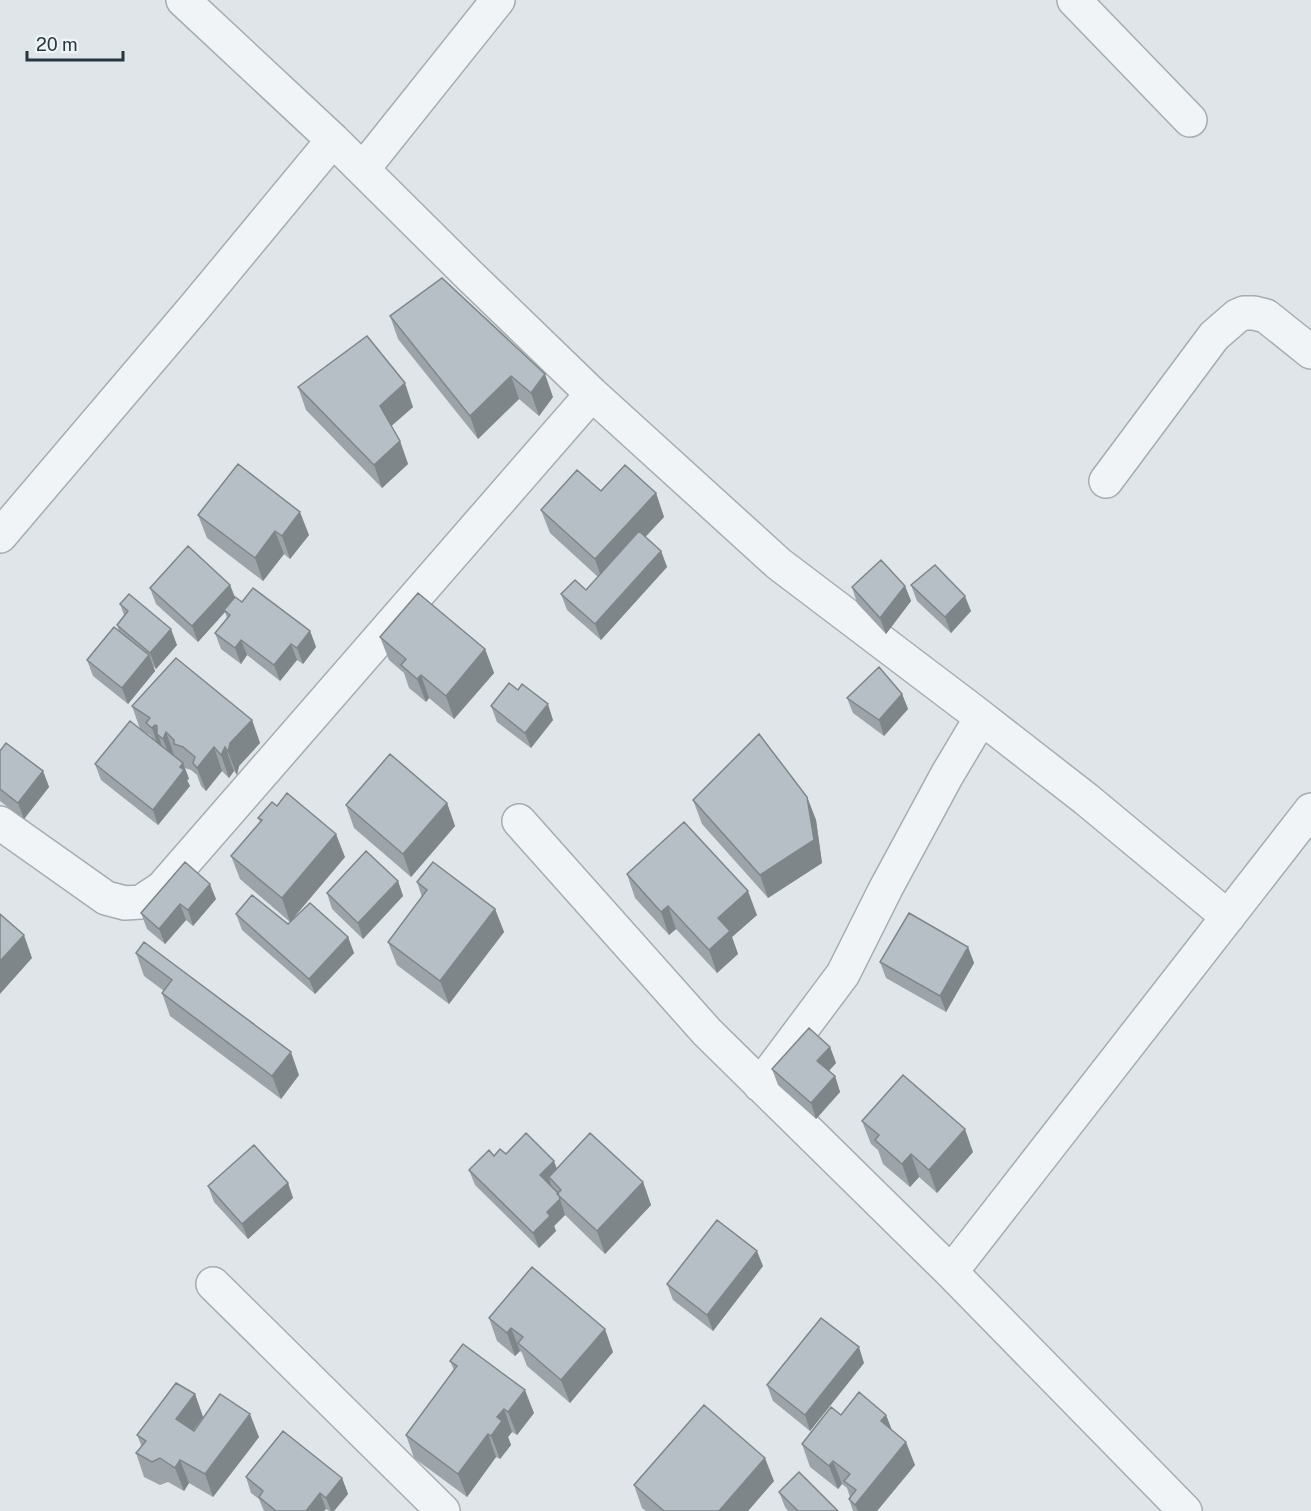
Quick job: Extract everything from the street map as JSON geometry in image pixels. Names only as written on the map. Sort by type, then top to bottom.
[{"type":"street","points":[[183,0],[333,140],[591,394],[779,564],[1086,799],[1228,917]]},
{"type":"street","points":[[363,169],[498,0]]},
{"type":"street","points":[[1074,0],[1190,120]]},
{"type":"street","points":[[0,536],[333,140]]},
{"type":"street","points":[[1106,481],[1214,336],[1237,316],[1244,313],[1266,316],[1311,352]]},
{"type":"street","points":[[0,823],[106,898],[124,903],[141,902],[162,888],[591,394]]},
{"type":"street","points":[[760,1085],[843,974],[885,888],[981,718]]},
{"type":"street","points":[[951,1272],[1311,810]]},
{"type":"street","points":[[519,821],[707,1032],[951,1272],[1185,1511]]},
{"type":"street","points":[[213,1284],[443,1511]]},
{"type":"building","points":[[442,278],[545,374],[531,393],[511,376],[470,416],[390,316]]},
{"type":"building","points":[[367,336],[405,383],[380,406],[400,441],[374,465],[298,387]]},
{"type":"building","points":[[238,464],[300,512],[282,536],[275,531],[255,558],[198,515]]},
{"type":"building","points":[[625,465],[656,493],[595,559],[541,510],[577,470],[601,491]]},
{"type":"building","points":[[639,531],[661,551],[595,624],[561,594],[575,580],[586,590]]},
{"type":"building","points":[[188,546],[230,585],[192,626],[150,588]]},
{"type":"building","points":[[881,560],[905,586],[880,618],[852,587]]},
{"type":"building","points":[[935,565],[965,596],[945,617],[911,585]]},
{"type":"building","points":[[253,588],[310,631],[297,648],[291,644],[274,665],[241,640],[235,648],[215,633],[230,615],[224,610],[235,597],[242,602]]},
{"type":"building","points":[[418,593],[485,649],[446,696],[421,675],[417,679],[401,665],[406,659],[380,637]]},
{"type":"building","points":[[129,594],[171,629],[150,653],[117,625],[128,611],[120,604]]},
{"type":"building","points":[[114,627],[149,655],[122,688],[87,660]]},
{"type":"building","points":[[176,658],[252,720],[230,743],[228,752],[225,747],[221,755],[214,747],[197,768],[193,763],[195,757],[183,747],[174,744],[174,740],[166,732],[163,739],[157,734],[157,726],[152,728],[146,723],[150,718],[132,706]]},
{"type":"building","points":[[879,667],[902,694],[879,720],[847,698]]},
{"type":"building","points":[[509,683],[518,690],[522,684],[548,704],[525,733],[491,706]]},
{"type":"building","points":[[130,721],[183,763],[180,767],[184,770],[153,810],[95,764]]},
{"type":"building","points":[[759,734],[807,797],[814,840],[760,875],[693,800]]},
{"type":"building","points":[[6,743],[43,771],[18,803],[0,789],[0,751]]},
{"type":"building","points":[[390,754],[447,803],[403,854],[346,805]]},
{"type":"building","points":[[287,793],[336,834],[282,898],[231,856],[262,820],[258,818],[272,802],[277,806]]},
{"type":"building","points":[[684,822],[748,891],[718,918],[730,931],[709,950],[668,906],[661,912],[627,874]]},
{"type":"building","points":[[366,851],[398,881],[358,923],[327,893]]},
{"type":"building","points":[[185,862],[210,884],[188,910],[180,904],[159,929],[141,913]]},
{"type":"building","points":[[433,862],[495,909],[440,981],[388,942],[427,890],[417,882]]},
{"type":"building","points":[[252,895],[288,924],[310,903],[348,937],[309,979],[236,914]]},
{"type":"building","points":[[909,913],[968,947],[940,996],[880,962]]},
{"type":"building","points":[[0,914],[24,935],[0,961]]},
{"type":"building","points":[[144,942],[291,1052],[272,1076],[162,993],[172,980],[136,953]]},
{"type":"building","points":[[809,1028],[830,1047],[817,1061],[835,1076],[811,1103],[772,1069]]},
{"type":"building","points":[[903,1075],[965,1129],[929,1170],[911,1154],[902,1164],[875,1140],[879,1135],[862,1121]]},
{"type":"building","points":[[526,1133],[554,1161],[540,1175],[558,1193],[560,1199],[547,1212],[550,1216],[533,1233],[469,1170],[489,1150],[494,1156],[500,1149],[506,1154]]},
{"type":"building","points":[[590,1133],[643,1182],[597,1231],[557,1194],[561,1190],[549,1177]]},
{"type":"building","points":[[254,1145],[288,1183],[242,1224],[208,1186]]},
{"type":"building","points":[[717,1220],[757,1251],[707,1315],[667,1284]]},
{"type":"building","points":[[532,1267],[605,1329],[561,1380],[518,1343],[523,1337],[511,1328],[507,1333],[489,1318]]},
{"type":"building","points":[[821,1318],[859,1347],[805,1415],[767,1385]]},
{"type":"building","points":[[463,1344],[525,1390],[508,1412],[504,1409],[497,1417],[502,1421],[491,1436],[488,1434],[458,1474],[406,1435],[457,1366],[450,1361]]},
{"type":"building","points":[[176,1383],[195,1394],[176,1419],[194,1431],[220,1394],[250,1414],[205,1474],[180,1460],[175,1468],[160,1458],[152,1462],[136,1453],[146,1441],[137,1435]]},
{"type":"building","points":[[859,1392],[886,1415],[881,1421],[906,1442],[855,1505],[849,1499],[856,1490],[844,1481],[850,1474],[833,1461],[829,1466],[802,1444],[831,1407],[841,1415]]},
{"type":"building","points":[[704,1405],[765,1458],[719,1511],[664,1511],[634,1485]]},
{"type":"building","points":[[283,1431],[342,1478],[326,1498],[320,1493],[306,1511],[276,1511],[259,1497],[263,1491],[246,1477]]},
{"type":"building","points":[[799,1472],[838,1511],[798,1511],[779,1492]]}]
